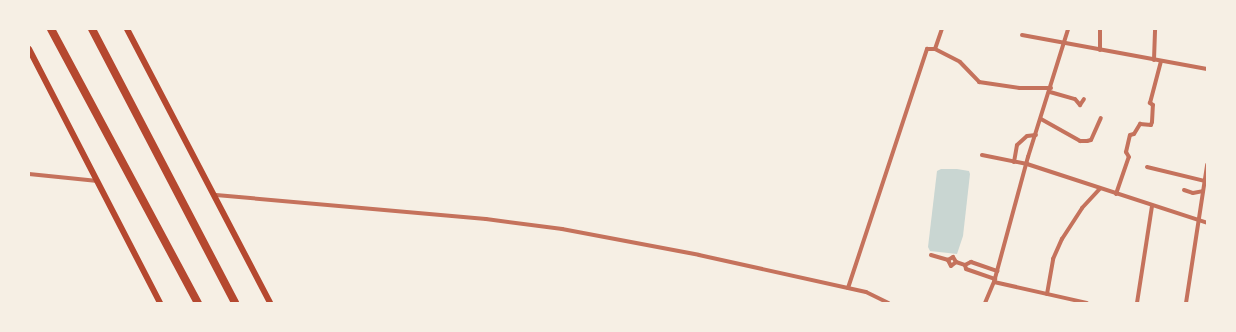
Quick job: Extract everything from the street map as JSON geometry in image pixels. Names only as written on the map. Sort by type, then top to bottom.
[{"type":"highway","points":[[51,29],[198,303]]},
{"type":"highway","points":[[55,29],[198,303]]},
{"type":"highway","points":[[92,29],[235,303]]},
{"type":"main road","points":[[128,29],[216,195],[270,303]]},
{"type":"main road","points":[[29,49],[160,303]]},
{"type":"street","points":[[935,49],[942,29]]},
{"type":"street","points":[[984,303],[995,280],[1027,164],[1065,44],[1068,29]]},
{"type":"street","points":[[1100,29],[1100,50]]},
{"type":"street","points":[[1154,60],[1155,29]]},
{"type":"street","points":[[1022,35],[1207,69]]},
{"type":"street","points":[[848,288],[924,54],[929,48],[935,49],[960,62],[979,82],[1020,88],[1051,90],[1075,99],[1080,105],[1083,104],[1084,99]]},
{"type":"street","points":[[1116,194],[1129,157],[1126,152],[1130,135],[1134,134],[1140,124],[1151,125],[1153,105],[1150,103],[1161,61]]},
{"type":"street","points":[[1041,119],[1080,140],[1087,142],[1091,140],[1101,118]]},
{"type":"street","points":[[1014,162],[1017,145],[1027,136],[1036,135]]},
{"type":"street","points":[[982,155],[1027,164],[1199,222],[1207,223]]},
{"type":"street","points":[[1186,303],[1207,165]]},
{"type":"street","points":[[1147,167],[1204,181]]},
{"type":"street","points":[[29,174],[98,181]]},
{"type":"street","points":[[1047,294],[1053,259],[1062,239],[1082,208],[1100,189]]},
{"type":"street","points":[[1184,190],[1193,193],[1203,191]]},
{"type":"street","points":[[216,195],[486,219],[562,229],[699,255],[866,292],[889,303]]},
{"type":"street","points":[[1136,303],[1152,206]]},
{"type":"street","points":[[931,255],[948,260],[953,257],[956,262],[965,265],[966,269],[995,280],[1087,303]]},
{"type":"street","points":[[965,265],[971,262],[997,271]]},
{"type":"shaded area","points":[[941,169],[969,171],[970,174],[963,236],[957,254],[930,251],[928,247],[937,171]]}]
